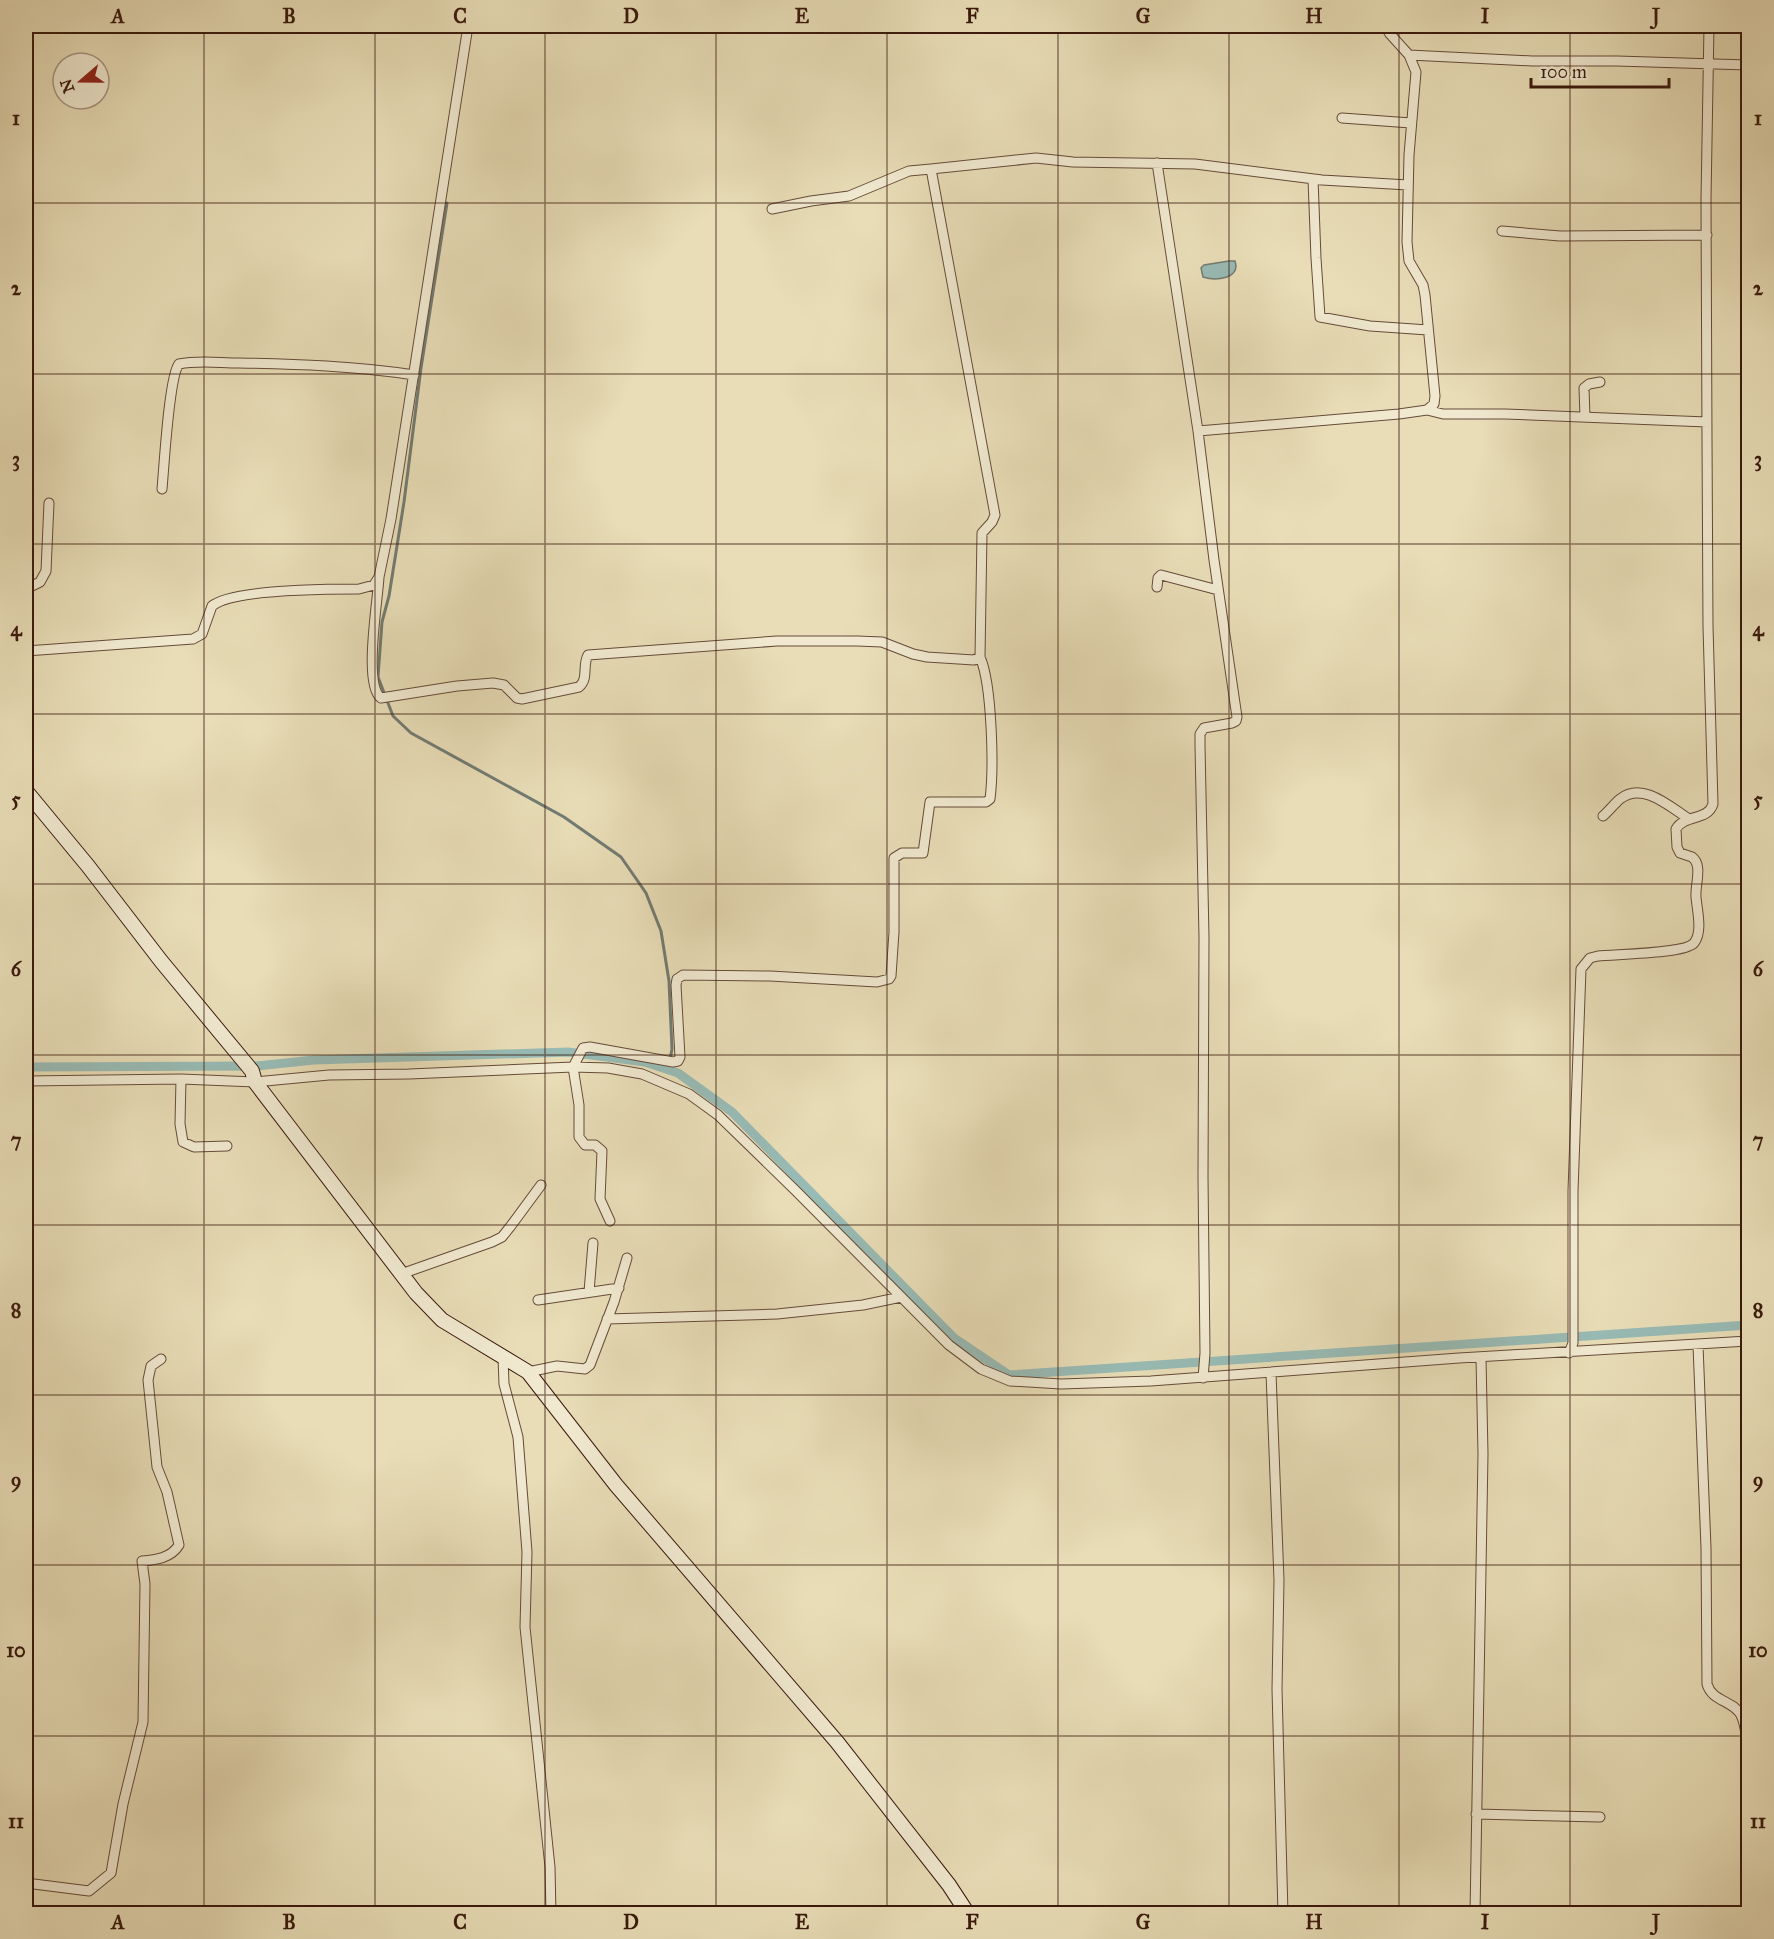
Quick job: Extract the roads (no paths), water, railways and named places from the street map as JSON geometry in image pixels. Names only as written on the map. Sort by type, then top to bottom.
[{"type":"main road","points":[[26,792],[88,866],[250,1072],[416,1293],[442,1320],[528,1372],[616,1485],[837,1742],[949,1885],[968,1914]]},
{"type":"street","points":[[468,26],[391,519],[379,577],[372,660],[374,690],[384,697],[493,683],[504,685],[517,698],[522,699],[579,687],[584,681],[585,660],[588,655],[777,641],[857,640],[882,642],[927,657],[971,661],[980,657]]},
{"type":"street","points":[[1198,431],[1377,417],[1427,410],[1433,407],[1435,396],[1427,305],[1423,285],[1408,259],[1407,242],[1411,123],[1416,72],[1409,55],[1385,26]]},
{"type":"street","points":[[1569,1353],[1573,1343],[1573,1191],[1581,969],[1584,962],[1598,956],[1672,951],[1690,946],[1695,942],[1698,923],[1696,897],[1698,865],[1692,857],[1680,853],[1676,829],[1679,824],[1689,819],[1707,814],[1712,810],[1713,804],[1708,626],[1709,26]]},
{"type":"street","points":[[1409,55],[1532,61],[1749,65]]},
{"type":"street","points":[[1342,118],[1411,123]]},
{"type":"street","points":[[772,209],[849,196],[909,171],[1036,158],[1073,162],[1157,163],[1245,169],[1313,179],[1408,185]]},
{"type":"street","points":[[1157,163],[1198,431],[1237,717],[1232,723],[1204,728],[1200,734],[1204,937],[1205,1367],[1203,1378]]},
{"type":"street","points":[[610,1221],[600,1199],[602,1151],[595,1145],[585,1145],[579,1137],[576,1063],[583,1048],[590,1047],[678,1061],[680,1057],[676,985],[679,976],[770,976],[877,982],[889,979],[894,932],[894,858],[902,853],[923,853],[930,802],[986,802],[990,799],[992,757],[989,708],[985,669],[980,657],[981,540],[982,532],[992,522],[995,515],[931,168]]},
{"type":"street","points":[[1313,179],[1320,317],[1370,326],[1428,330]]},
{"type":"street","points":[[1502,231],[1560,236],[1707,235]]},
{"type":"street","points":[[162,489],[172,391],[176,368],[181,363],[260,363],[381,369],[414,375]]},
{"type":"street","points":[[1585,417],[1584,388],[1588,384],[1600,382]]},
{"type":"street","points":[[1427,410],[1443,414],[1505,414],[1707,422]]},
{"type":"street","points":[[26,589],[40,582],[46,571],[49,503]]},
{"type":"street","points":[[1157,587],[1158,578],[1161,576],[1218,590]]},
{"type":"street","points":[[26,651],[194,639],[202,634],[212,606],[230,597],[368,588],[374,585],[379,577]]},
{"type":"street","points":[[1603,816],[1620,800],[1638,793],[1655,797],[1689,819]]},
{"type":"street","points":[[26,1081],[180,1079],[250,1072],[341,1075],[409,1074],[576,1063],[642,1074],[666,1083],[701,1102],[718,1115],[949,1346],[981,1369],[1003,1380],[1061,1384],[1203,1378],[1749,1341]]},
{"type":"street","points":[[180,1079],[180,1124],[183,1142],[194,1146],[227,1146]]},
{"type":"street","points":[[401,1274],[501,1237],[541,1185]]},
{"type":"street","points":[[589,1292],[593,1243]]},
{"type":"street","points":[[528,1372],[557,1366],[585,1369],[590,1365],[619,1288],[627,1258]]},
{"type":"street","points":[[538,1300],[619,1288]]},
{"type":"street","points":[[608,1319],[777,1314],[874,1304],[901,1297]]},
{"type":"street","points":[[1698,1345],[1706,1548],[1707,1684],[1712,1695],[1731,1704],[1741,1715],[1749,1748]]},
{"type":"street","points":[[503,1357],[504,1383],[518,1437],[527,1552],[525,1627],[550,1867],[551,1914]]},
{"type":"street","points":[[1475,1914],[1483,1454],[1481,1358]]},
{"type":"street","points":[[26,1883],[89,1891],[111,1873],[123,1804],[143,1722],[145,1584],[142,1561],[157,1560],[175,1552],[179,1545],[167,1492],[157,1467],[148,1380],[151,1366],[161,1359]]},
{"type":"street","points":[[1271,1372],[1279,1580],[1277,1689],[1283,1914]]},
{"type":"street","points":[[1476,1814],[1600,1817]]},
{"type":"water","points":[[1235,261],[1236,267],[1231,275],[1214,279],[1203,277],[1201,268],[1204,265]]},
{"type":"waterway","points":[[447,203],[421,368],[404,502],[389,596],[382,622],[378,677],[393,716],[411,733],[564,817],[621,857],[646,893],[661,931],[669,981],[672,1049],[668,1070]]},
{"type":"waterway","points":[[26,1067],[257,1066],[314,1060],[568,1052],[645,1062],[678,1073],[732,1112],[954,1338],[1009,1375],[1748,1325]]}]
